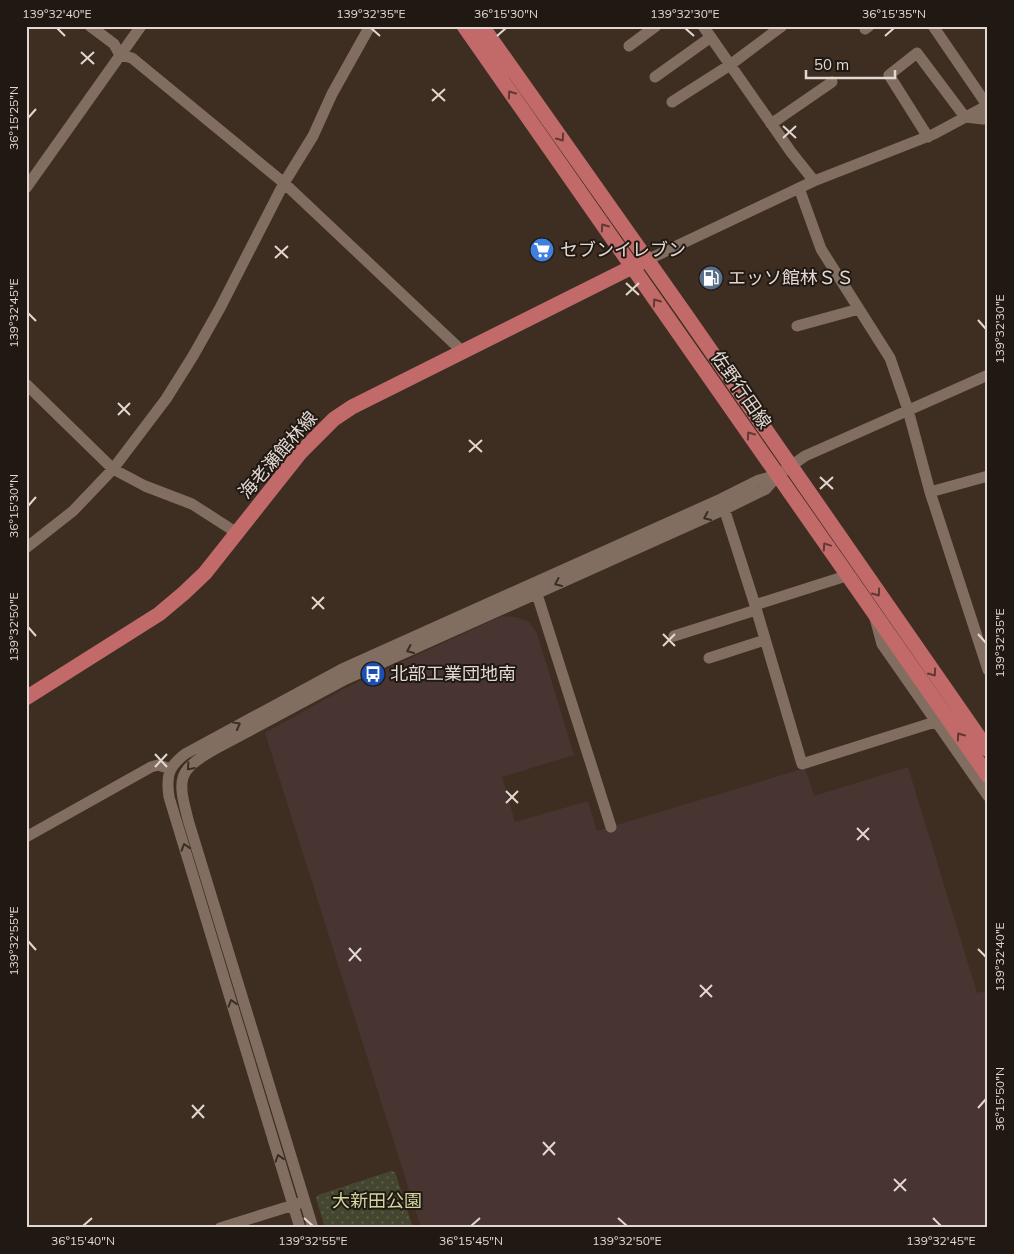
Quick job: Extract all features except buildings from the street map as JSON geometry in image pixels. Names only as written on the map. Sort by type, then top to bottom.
[{"type":"main road","name":"佐野行田線","points":[[464,26],[873,614],[900,638],[988,750]]},
{"type":"main road","name":"佐野行田線","points":[[482,26],[790,466],[988,776]]},
{"type":"main road","name":"海老瀬館林線","points":[[26,698],[159,614],[184,593],[205,572],[300,453],[334,419],[352,407],[462,351],[647,260]]},
{"type":"street","points":[[90,26],[114,44],[120,55],[132,58],[284,183],[462,351]]},
{"type":"street","points":[[26,188],[141,26]]},
{"type":"street","points":[[26,548],[73,511],[113,469],[166,399],[194,356],[284,183],[313,136],[332,94],[370,26]]},
{"type":"street","points":[[629,46],[656,26]]},
{"type":"street","points":[[703,26],[814,181]]},
{"type":"street","points":[[672,102],[730,65],[782,26]]},
{"type":"street","points":[[647,260],[814,181],[928,137],[987,105],[933,26]]},
{"type":"street","points":[[655,77],[711,37]]},
{"type":"street","points":[[928,137],[889,75],[917,53],[965,117],[983,120],[988,118]]},
{"type":"street","points":[[772,124],[832,82]]},
{"type":"street","points":[[799,188],[821,249],[890,358],[908,410],[930,492],[988,670]]},
{"type":"street","points":[[797,326],[859,309]]},
{"type":"street","points":[[300,1228],[169,797],[167,786],[170,769],[176,761],[185,754],[342,669],[535,588],[722,505],[759,480],[778,475],[806,456],[988,375]]},
{"type":"street","points":[[26,384],[113,469],[145,486],[192,504],[237,533]]},
{"type":"street","points":[[930,492],[988,476]]},
{"type":"street","points":[[722,505],[802,764],[935,722]]},
{"type":"street","points":[[674,636],[846,576]]},
{"type":"street","points":[[535,588],[611,827]]},
{"type":"street","points":[[314,1228],[189,823],[181,788],[182,776],[197,759],[346,679],[535,588]]},
{"type":"street","points":[[873,614],[882,644],[988,796]]},
{"type":"street","points":[[709,658],[765,640]]},
{"type":"street","points":[[26,837],[151,767],[158,765],[170,769]]},
{"type":"street","points":[[220,1228],[305,1201]]},
{"type":"shaded area","points":[[502,616],[516,617],[529,622],[537,633],[574,755],[502,777],[515,822],[588,801],[597,831],[805,768],[814,796],[908,767],[977,993],[988,990],[988,1228],[421,1228],[265,733],[345,688]]},
{"type":"green space","name":"大新田公園","points":[[391,1171],[395,1172],[413,1228],[325,1228],[316,1198],[318,1195]]},
{"type":"place","name":"セブンイレブン","points":[[542,250]]},
{"type":"place","name":"エッソ館林ＳＳ","points":[[711,278]]},
{"type":"place","name":"北部工業団地南","points":[[373,674]]}]
